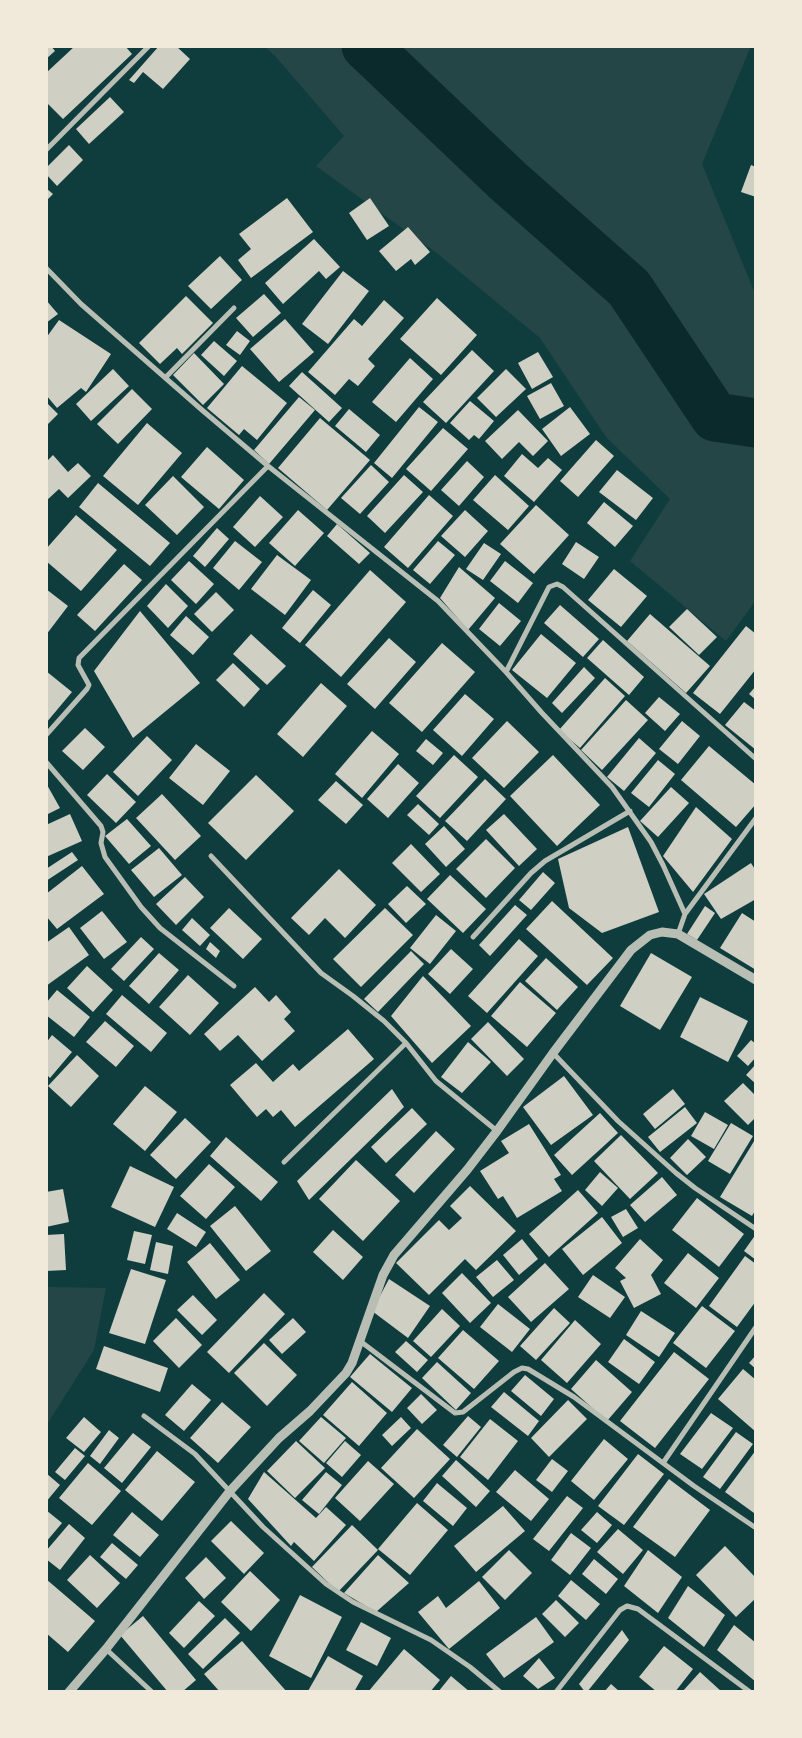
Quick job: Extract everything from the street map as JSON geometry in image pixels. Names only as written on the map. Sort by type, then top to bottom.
[{"type":"street","points":[[46,150],[149,46]]},
{"type":"street","points":[[46,268],[81,304],[202,410],[268,466],[438,601],[612,787],[651,842],[664,865],[685,914]]},
{"type":"street","points":[[166,377],[234,308]]},
{"type":"street","points":[[46,735],[88,689],[89,685],[78,665],[79,658],[268,466]]},
{"type":"street","points":[[506,672],[549,587],[556,584],[564,587],[756,759]]},
{"type":"street","points":[[46,762],[102,826],[101,843],[105,857],[141,907],[160,928],[234,986]]},
{"type":"street","points":[[473,937],[531,873],[545,861],[630,811]]},
{"type":"street","points":[[678,934],[685,914],[756,818]]},
{"type":"street","points":[[211,856],[320,973],[384,1021],[406,1043],[436,1081],[497,1132]]},
{"type":"street","points":[[69,1692],[106,1649],[230,1491],[279,1438],[310,1411],[346,1374],[352,1363],[383,1275],[394,1255],[497,1132],[553,1052],[623,960],[636,946],[650,935],[662,932],[678,934],[756,980]]},
{"type":"street","points":[[284,1162],[406,1043]]},
{"type":"street","points":[[553,1052],[618,1121],[676,1173],[756,1229]]},
{"type":"street","points":[[663,1463],[756,1327]]},
{"type":"street","points":[[360,1341],[455,1413],[464,1412],[514,1372],[522,1368],[528,1369],[574,1397],[663,1463],[756,1528]]},
{"type":"street","points":[[144,1416],[194,1454],[262,1527],[326,1584],[353,1602],[431,1640],[470,1667],[500,1692]]},
{"type":"street","points":[[556,1692],[620,1610],[627,1606],[638,1609],[750,1692]]},
{"type":"street","points":[[106,1649],[152,1692]]},
{"type":"shaded area","points":[[264,46],[751,46],[702,164],[756,296],[756,600],[726,641],[630,561],[670,499],[606,437],[540,338],[438,254],[316,166],[344,136],[276,57]]},
{"type":"shaded area","points":[[46,1287],[106,1288],[94,1350],[46,1426]]},
{"type":"building","points":[[46,46],[51,46],[55,51],[46,59]]},
{"type":"building","points":[[75,46],[125,46],[132,54],[63,119],[46,102],[46,73]]},
{"type":"building","points":[[159,46],[176,46],[190,59],[163,89],[143,72],[134,83],[129,80]]},
{"type":"building","points":[[110,97],[124,112],[89,144],[76,129]]},
{"type":"building","points":[[69,145],[83,160],[57,186],[46,174],[46,168]]},
{"type":"building","points":[[751,165],[756,167],[756,197],[741,192]]},
{"type":"building","points":[[46,188],[53,194],[46,201]]},
{"type":"building","points":[[287,198],[313,232],[251,278],[238,260],[251,249],[239,234]]},
{"type":"building","points":[[370,198],[389,226],[367,240],[349,213]]},
{"type":"building","points":[[408,227],[430,252],[415,265],[411,259],[396,271],[379,251]]},
{"type":"building","points":[[314,239],[340,267],[326,279],[319,271],[283,304],[265,283]]},
{"type":"building","points":[[220,256],[242,280],[211,309],[188,286]]},
{"type":"building","points":[[343,271],[369,291],[328,344],[302,324]]},
{"type":"building","points":[[264,294],[281,313],[253,337],[236,318]]},
{"type":"building","points":[[186,296],[213,323],[182,354],[177,348],[160,364],[139,343]]},
{"type":"building","points":[[437,298],[477,335],[441,375],[400,339]]},
{"type":"building","points":[[46,300],[58,314],[46,323]]},
{"type":"building","points":[[384,300],[404,318],[368,359],[375,366],[358,386],[349,379],[335,395],[308,372],[354,319],[362,326]]},
{"type":"building","points":[[285,319],[314,352],[279,382],[250,349]]},
{"type":"building","points":[[59,320],[111,354],[86,392],[81,388],[57,408],[46,395],[46,338]]},
{"type":"building","points":[[237,331],[250,341],[240,355],[226,345]]},
{"type":"building","points":[[214,341],[237,361],[224,376],[201,355]]},
{"type":"building","points":[[472,350],[494,371],[446,423],[423,402]]},
{"type":"building","points":[[538,352],[553,377],[532,389],[518,363]]},
{"type":"building","points":[[194,353],[224,384],[203,405],[173,375]]},
{"type":"building","points":[[410,358],[433,379],[396,422],[372,402]]},
{"type":"building","points":[[242,366],[287,403],[257,440],[244,429],[239,435],[207,408]]},
{"type":"building","points":[[113,369],[129,386],[91,421],[76,404]]},
{"type":"building","points":[[506,369],[526,389],[496,417],[477,398]]},
{"type":"building","points":[[302,372],[342,408],[329,422],[289,386]]},
{"type":"building","points":[[551,383],[564,406],[540,419],[527,396]]},
{"type":"building","points":[[132,389],[152,409],[118,444],[97,424]]},
{"type":"building","points":[[299,397],[315,410],[269,464],[254,450]]},
{"type":"building","points":[[470,401],[494,421],[479,439],[474,435],[469,440],[450,423]]},
{"type":"building","points":[[46,402],[58,414],[46,426]]},
{"type":"building","points":[[419,407],[438,422],[392,478],[374,463]]},
{"type":"building","points":[[570,407],[590,434],[561,456],[542,429]]},
{"type":"building","points":[[349,409],[380,435],[366,452],[335,426]]},
{"type":"building","points":[[518,410],[548,441],[533,456],[519,442],[502,459],[485,441]]},
{"type":"building","points":[[320,418],[370,460],[327,510],[278,468]]},
{"type":"building","points":[[147,423],[182,453],[138,505],[103,476]]},
{"type":"building","points":[[443,428],[468,449],[431,491],[406,469]]},
{"type":"building","points":[[596,440],[614,456],[578,497],[560,481]]},
{"type":"building","points":[[207,447],[244,480],[219,509],[181,477]]},
{"type":"building","points":[[522,454],[538,468],[548,458],[562,470],[534,502],[504,476]]},
{"type":"building","points":[[53,455],[68,472],[78,463],[91,476],[68,498],[59,489],[46,501],[46,462]]},
{"type":"building","points":[[467,461],[484,477],[459,506],[441,490]]},
{"type":"building","points":[[371,465],[389,482],[360,514],[341,498]]},
{"type":"building","points":[[617,470],[653,498],[636,520],[599,492]]},
{"type":"building","points":[[404,475],[423,492],[385,533],[367,516]]},
{"type":"building","points":[[495,475],[529,506],[508,530],[473,500]]},
{"type":"building","points":[[173,476],[204,507],[177,535],[145,505]]},
{"type":"building","points":[[98,483],[170,543],[150,566],[79,507]]},
{"type":"building","points":[[429,495],[453,516],[408,568],[384,547]]},
{"type":"building","points":[[260,496],[283,517],[255,547],[233,527]]},
{"type":"building","points":[[604,502],[633,526],[615,547],[587,523]]},
{"type":"building","points":[[536,505],[569,535],[534,574],[500,544]]},
{"type":"building","points":[[298,510],[324,533],[295,566],[269,543]]},
{"type":"building","points":[[465,510],[488,531],[465,557],[441,536]]},
{"type":"building","points":[[76,515],[117,550],[81,591],[46,561],[46,549]]},
{"type":"building","points":[[337,524],[370,553],[359,564],[327,536]]},
{"type":"building","points":[[217,528],[229,539],[205,567],[193,556]]},
{"type":"building","points":[[235,541],[262,562],[239,590],[213,568]]},
{"type":"building","points":[[438,541],[455,555],[430,584],[413,570]]},
{"type":"building","points":[[576,542],[599,557],[584,579],[562,564]]},
{"type":"building","points":[[484,543],[501,554],[483,580],[466,569]]},
{"type":"building","points":[[277,555],[311,580],[285,615],[251,589]]},
{"type":"building","points":[[189,561],[214,584],[196,604],[171,580]]},
{"type":"building","points":[[505,561],[533,583],[518,603],[490,581]]},
{"type":"building","points":[[124,564],[142,580],[95,631],[77,615]]},
{"type":"building","points":[[459,567],[495,598],[468,630],[440,598]]},
{"type":"building","points":[[614,569],[647,596],[621,627],[588,600]]},
{"type":"building","points":[[370,570],[406,602],[341,677],[305,645]]},
{"type":"building","points":[[166,584],[188,606],[168,628],[147,606]]},
{"type":"building","points":[[46,589],[68,606],[46,635]]},
{"type":"building","points":[[313,590],[331,605],[300,643],[282,628]]},
{"type":"building","points":[[216,592],[234,610],[212,632],[194,614]]},
{"type":"building","points":[[499,603],[521,621],[500,646],[479,629]]},
{"type":"building","points":[[560,605],[599,639],[583,657],[544,623]]},
{"type":"building","points":[[687,609],[717,637],[699,655],[669,627]]},
{"type":"building","points":[[140,611],[200,683],[133,738],[94,671]]},
{"type":"building","points":[[650,614],[710,666],[686,693],[627,641]]},
{"type":"building","points":[[186,616],[209,637],[193,655],[170,635]]},
{"type":"building","points":[[746,626],[756,634],[756,669],[720,714],[693,693]]},
{"type":"building","points":[[251,634],[286,666],[267,685],[233,654]]},
{"type":"building","points":[[541,634],[576,663],[547,698],[512,670]]},
{"type":"building","points":[[389,638],[416,662],[375,709],[347,684]]},
{"type":"building","points":[[603,640],[644,677],[629,695],[587,658]]},
{"type":"building","points":[[442,643],[475,672],[422,732],[389,703]]},
{"type":"building","points":[[233,663],[260,689],[244,707],[216,680]]},
{"type":"building","points":[[584,667],[595,678],[562,713],[552,703]]},
{"type":"building","points":[[46,671],[72,692],[46,723]]},
{"type":"building","points":[[605,678],[625,696],[580,748],[559,730]]},
{"type":"building","points":[[321,683],[347,706],[303,757],[277,734]]},
{"type":"building","points":[[756,686],[756,700],[749,694]]},
{"type":"building","points":[[465,694],[494,719],[462,756],[433,730]]},
{"type":"building","points":[[659,697],[680,714],[665,731],[645,713]]},
{"type":"building","points":[[626,700],[648,720],[602,770],[581,750]]},
{"type":"building","points":[[744,702],[756,711],[756,750],[725,725]]},
{"type":"building","points":[[507,721],[539,752],[504,788],[472,758]]},
{"type":"building","points":[[682,721],[700,736],[678,764],[659,749]]},
{"type":"building","points":[[85,728],[105,747],[83,770],[62,751]]},
{"type":"building","points":[[372,731],[399,754],[362,798],[335,774]]},
{"type":"building","points":[[147,736],[172,760],[138,796],[113,772]]},
{"type":"building","points":[[639,738],[656,753],[624,791],[607,777]]},
{"type":"building","points":[[426,739],[443,753],[433,765],[416,751]]},
{"type":"building","points":[[196,744],[230,771],[203,805],[169,778]]},
{"type":"building","points":[[709,746],[756,785],[756,804],[736,827],[681,780]]},
{"type":"building","points":[[454,755],[478,777],[440,818],[416,796]]},
{"type":"building","points":[[553,755],[600,805],[557,846],[510,796]]},
{"type":"building","points":[[658,760],[675,774],[649,807],[631,793]]},
{"type":"building","points":[[398,764],[419,783],[388,818],[367,799]]},
{"type":"building","points":[[107,774],[136,802],[116,823],[87,795]]},
{"type":"building","points":[[256,775],[294,811],[246,860],[208,823]]},
{"type":"building","points":[[485,779],[506,799],[467,841],[445,821]]},
{"type":"building","points":[[336,781],[363,805],[346,824],[318,800]]},
{"type":"building","points":[[46,783],[60,808],[46,815]]},
{"type":"building","points":[[671,787],[689,803],[658,837],[640,821]]},
{"type":"building","points":[[162,794],[201,836],[175,860],[136,818]]},
{"type":"building","points":[[418,804],[439,824],[429,835],[407,815]]},
{"type":"building","points":[[696,807],[732,839],[693,892],[663,856]]},
{"type":"building","points":[[70,814],[82,841],[46,857],[46,825]]},
{"type":"building","points":[[504,814],[537,849],[519,866],[486,830]]},
{"type":"building","points":[[127,819],[151,846],[129,864],[105,836]]},
{"type":"building","points":[[444,826],[465,849],[446,867],[425,844]]},
{"type":"building","points":[[628,827],[659,912],[602,933],[569,908],[558,859]]},
{"type":"building","points":[[486,839],[515,868],[486,898],[456,869]]},
{"type":"building","points":[[411,844],[440,874],[421,892],[392,863]]},
{"type":"building","points":[[159,848],[182,875],[154,897],[131,870]]},
{"type":"building","points":[[72,852],[78,860],[46,881],[46,869]]},
{"type":"building","points":[[751,863],[756,871],[756,899],[721,919],[704,894]]},
{"type":"building","points":[[82,866],[104,894],[57,929],[46,916],[46,894]]},
{"type":"building","points":[[339,869],[376,905],[345,938],[325,918],[309,935],[291,918]]},
{"type":"building","points":[[543,872],[555,883],[531,910],[519,900]]},
{"type":"building","points":[[450,875],[486,909],[463,933],[427,899]]},
{"type":"building","points":[[185,877],[204,897],[176,925],[156,904]]},
{"type":"building","points":[[407,886],[426,904],[406,923],[388,904]]},
{"type":"building","points":[[552,901],[613,958],[587,985],[526,929]]},
{"type":"building","points":[[515,905],[527,915],[490,956],[479,945]]},
{"type":"building","points":[[705,906],[715,913],[697,940],[687,934]]},
{"type":"building","points":[[229,908],[262,939],[243,959],[210,928]]},
{"type":"building","points":[[385,908],[413,935],[361,987],[333,959]]},
{"type":"building","points":[[102,911],[127,942],[104,959],[80,928]]},
{"type":"building","points":[[742,913],[756,922],[756,970],[720,948]]},
{"type":"building","points":[[436,915],[456,931],[430,964],[410,948]]},
{"type":"building","points":[[192,918],[210,935],[200,946],[182,930]]},
{"type":"building","points":[[69,927],[89,955],[46,986],[46,943]]},
{"type":"building","points":[[141,937],[154,949],[124,981],[111,969]]},
{"type":"building","points":[[519,939],[538,956],[487,1013],[468,996]]},
{"type":"building","points":[[210,942],[220,951],[216,958],[206,949]]},
{"type":"building","points":[[451,949],[473,969],[450,994],[428,974]]},
{"type":"building","points":[[411,951],[424,964],[378,1012],[364,999]]},
{"type":"building","points":[[159,953],[179,970],[149,1004],[129,986]]},
{"type":"building","points":[[651,953],[692,977],[660,1030],[620,1006]]},
{"type":"building","points":[[546,958],[578,987],[557,1010],[525,981]]},
{"type":"building","points":[[87,966],[113,990],[93,1012],[67,988]]},
{"type":"building","points":[[188,975],[219,1003],[190,1035],[159,1007]]},
{"type":"building","points":[[423,976],[471,1026],[432,1063],[391,1016]]},
{"type":"building","points":[[520,982],[556,1013],[527,1047],[491,1016]]},
{"type":"building","points":[[255,987],[269,1002],[276,995],[291,1012],[284,1019],[295,1031],[262,1061],[238,1035],[220,1051],[204,1034]]},
{"type":"building","points":[[57,990],[90,1017],[74,1037],[46,1015],[46,1003]]},
{"type":"building","points":[[122,995],[167,1033],[151,1052],[106,1014]]},
{"type":"building","points":[[700,997],[748,1021],[728,1062],[680,1037]]},
{"type":"building","points":[[105,1021],[134,1046],[116,1067],[86,1042]]},
{"type":"building","points":[[488,1022],[524,1059],[507,1076],[471,1039]]},
{"type":"building","points":[[348,1029],[374,1059],[295,1127],[281,1110],[273,1117],[266,1109],[257,1117],[230,1085],[256,1063],[273,1082],[293,1064],[299,1071]]},
{"type":"building","points":[[52,1035],[72,1052],[50,1078],[46,1074],[46,1043]]},
{"type":"building","points":[[751,1040],[756,1044],[756,1057],[748,1066],[737,1056]]},
{"type":"building","points":[[468,1042],[491,1062],[462,1093],[441,1077]]},
{"type":"building","points":[[77,1055],[99,1076],[71,1107],[48,1086]]},
{"type":"building","points":[[756,1064],[756,1084],[746,1075]]},
{"type":"building","points":[[564,1076],[593,1115],[551,1145],[523,1107]]},
{"type":"building","points":[[743,1083],[756,1096],[756,1117],[748,1125],[724,1101]]},
{"type":"building","points":[[145,1086],[177,1112],[145,1151],[113,1124]]},
{"type":"building","points":[[392,1089],[404,1107],[309,1200],[297,1181]]},
{"type":"building","points":[[673,1089],[685,1104],[655,1129],[643,1114]]},
{"type":"building","points":[[685,1107],[697,1123],[660,1152],[648,1137]]},
{"type":"building","points":[[412,1108],[427,1124],[386,1163],[371,1147]]},
{"type":"building","points":[[705,1112],[728,1125],[714,1149],[691,1136]]},
{"type":"building","points":[[600,1113],[618,1133],[572,1175],[554,1155]]},
{"type":"building","points":[[185,1118],[211,1142],[176,1179],[150,1155]]},
{"type":"building","points":[[731,1123],[753,1136],[730,1174],[708,1161]]},
{"type":"building","points":[[529,1124],[561,1175],[554,1179],[562,1191],[517,1218],[503,1196],[498,1199],[480,1171],[509,1153],[501,1141]]},
{"type":"building","points":[[436,1131],[455,1149],[414,1193],[395,1175]]},
{"type":"building","points":[[621,1135],[658,1173],[630,1199],[594,1161]]},
{"type":"building","points":[[226,1137],[278,1182],[261,1201],[210,1156]]},
{"type":"building","points":[[756,1138],[756,1209],[752,1216],[720,1197]]},
{"type":"building","points":[[688,1139],[706,1157],[687,1175],[670,1158]]},
{"type":"building","points":[[356,1160],[400,1201],[363,1241],[319,1199]]},
{"type":"building","points":[[209,1164],[235,1187],[206,1219],[180,1196]]},
{"type":"building","points":[[130,1166],[174,1187],[155,1227],[111,1207]]},
{"type":"building","points":[[600,1172],[618,1188],[602,1206],[585,1190]]},
{"type":"building","points":[[662,1177],[677,1195],[645,1222],[630,1205]]},
{"type":"building","points":[[470,1186],[516,1231],[476,1270],[465,1259],[429,1295],[396,1263],[439,1220],[449,1230],[462,1218],[450,1206]]},
{"type":"building","points":[[63,1189],[69,1222],[46,1227],[46,1192]]},
{"type":"building","points":[[578,1190],[598,1213],[549,1257],[529,1234]]},
{"type":"building","points":[[697,1198],[744,1234],[719,1267],[672,1230]]},
{"type":"building","points":[[235,1206],[271,1251],[246,1271],[210,1226]]},
{"type":"building","points":[[626,1209],[638,1228],[623,1237],[611,1217]]},
{"type":"building","points":[[177,1213],[206,1232],[196,1247],[167,1229]]},
{"type":"building","points":[[602,1217],[622,1243],[583,1275],[562,1249]]},
{"type":"building","points":[[333,1230],[363,1257],[343,1280],[313,1252]]},
{"type":"building","points":[[134,1231],[152,1235],[145,1264],[127,1260]]},
{"type":"building","points":[[64,1234],[66,1270],[46,1271],[46,1235]]},
{"type":"building","points":[[756,1234],[756,1260],[744,1251]]},
{"type":"building","points":[[522,1239],[538,1259],[519,1275],[503,1255]]},
{"type":"building","points":[[640,1239],[663,1260],[651,1275],[661,1294],[634,1308],[620,1281],[626,1278],[615,1268]]},
{"type":"building","points":[[156,1242],[173,1246],[168,1274],[150,1270]]},
{"type":"building","points":[[210,1243],[240,1280],[216,1299],[187,1262]]},
{"type":"building","points":[[688,1253],[719,1278],[696,1308],[664,1283]]},
{"type":"building","points":[[745,1256],[756,1264],[756,1301],[737,1327],[709,1306]]},
{"type":"building","points":[[497,1260],[514,1280],[493,1297],[476,1277]]},
{"type":"building","points":[[545,1263],[569,1289],[531,1322],[508,1297]]},
{"type":"building","points":[[131,1269],[166,1280],[145,1344],[109,1333]]},
{"type":"building","points":[[462,1273],[491,1303],[470,1323],[442,1293]]},
{"type":"building","points":[[593,1275],[625,1297],[610,1318],[578,1297]]},
{"type":"building","points":[[389,1279],[430,1306],[408,1338],[372,1311]]},
{"type":"building","points":[[264,1293],[285,1314],[229,1373],[207,1352]]},
{"type":"building","points":[[193,1295],[217,1320],[202,1335],[177,1310]]},
{"type":"building","points":[[498,1304],[530,1329],[512,1352],[480,1327]]},
{"type":"building","points":[[702,1306],[735,1331],[706,1368],[673,1343]]},
{"type":"building","points":[[554,1308],[570,1323],[536,1360],[520,1346]]},
{"type":"building","points":[[442,1309],[460,1326],[431,1357],[413,1341]]},
{"type":"building","points":[[641,1311],[675,1333],[659,1357],[626,1335]]},
{"type":"building","points":[[176,1318],[202,1345],[179,1368],[153,1341]]},
{"type":"building","points":[[293,1318],[306,1332],[282,1354],[269,1340]]},
{"type":"building","points":[[575,1320],[601,1344],[567,1383],[541,1360]]},
{"type":"building","points":[[463,1330],[499,1361],[474,1389],[438,1358]]},
{"type":"building","points":[[624,1339],[655,1362],[639,1384],[608,1362]]},
{"type":"building","points":[[406,1341],[428,1360],[417,1372],[395,1352]]},
{"type":"building","points":[[264,1343],[297,1375],[267,1406],[234,1373]]},
{"type":"building","points":[[104,1346],[168,1368],[160,1392],[96,1369]]},
{"type":"building","points":[[674,1352],[709,1379],[655,1448],[620,1421]]},
{"type":"building","points":[[370,1354],[412,1388],[392,1412],[350,1377]]},
{"type":"building","points":[[756,1355],[756,1369],[749,1363]]},
{"type":"building","points":[[596,1360],[632,1392],[607,1421],[571,1389]]},
{"type":"building","points":[[437,1362],[471,1393],[456,1410],[422,1378]]},
{"type":"building","points":[[743,1369],[756,1380],[756,1432],[718,1399]]},
{"type":"building","points":[[525,1375],[554,1399],[541,1416],[511,1391]]},
{"type":"building","points":[[352,1382],[387,1413],[359,1446],[323,1415]]},
{"type":"building","points":[[192,1384],[211,1400],[184,1431],[165,1415]]},
{"type":"building","points":[[504,1392],[539,1421],[528,1436],[491,1407]]},
{"type":"building","points":[[421,1394],[437,1410],[422,1424],[407,1408]]},
{"type":"building","points":[[568,1400],[587,1419],[549,1457],[531,1438]]},
{"type":"building","points":[[222,1402],[251,1427],[218,1463],[190,1438]]},
{"type":"building","points":[[711,1413],[733,1428],[702,1469],[680,1454]]},
{"type":"building","points":[[468,1416],[481,1427],[457,1457],[443,1445]]},
{"type":"building","points":[[84,1417],[101,1432],[84,1452],[66,1438]]},
{"type":"building","points":[[321,1417],[346,1438],[324,1463],[299,1441]]},
{"type":"building","points":[[401,1417],[411,1428],[392,1446],[382,1435]]},
{"type":"building","points":[[490,1419],[518,1441],[488,1480],[460,1457]]},
{"type":"building","points":[[417,1429],[450,1459],[414,1498],[381,1468]]},
{"type":"building","points":[[109,1430],[119,1438],[100,1464],[90,1456]]},
{"type":"building","points":[[736,1432],[753,1444],[720,1489],[703,1477]]},
{"type":"building","points":[[133,1433],[151,1447],[122,1483],[104,1468]]},
{"type":"building","points":[[604,1439],[628,1459],[594,1500],[571,1481]]},
{"type":"building","points":[[296,1441],[325,1468],[295,1498],[267,1471]]},
{"type":"building","points":[[345,1441],[361,1455],[342,1477],[326,1463]]},
{"type":"building","points":[[75,1448],[85,1456],[65,1480],[55,1472]]},
{"type":"building","points":[[756,1450],[756,1510],[754,1513],[725,1492]]},
{"type":"building","points":[[157,1451],[195,1482],[162,1521],[125,1490]]},
{"type":"building","points":[[638,1454],[664,1474],[624,1525],[598,1506]]},
{"type":"building","points":[[552,1459],[568,1471],[552,1492],[536,1480]]},
{"type":"building","points":[[456,1460],[490,1491],[476,1507],[442,1476]]},
{"type":"building","points":[[368,1461],[394,1484],[360,1521],[335,1498]]},
{"type":"building","points":[[88,1463],[121,1491],[92,1525],[59,1498]]},
{"type":"building","points":[[515,1470],[549,1499],[531,1521],[496,1492]]},
{"type":"building","points":[[264,1472],[316,1518],[326,1507],[346,1525],[314,1561],[294,1542],[291,1546],[248,1499]]},
{"type":"building","points":[[326,1472],[342,1485],[319,1514],[302,1500]]},
{"type":"building","points":[[46,1473],[60,1485],[46,1502]]},
{"type":"building","points":[[669,1479],[710,1510],[675,1557],[633,1527]]},
{"type":"building","points":[[437,1483],[467,1508],[453,1526],[423,1501]]},
{"type":"building","points":[[567,1496],[583,1508],[549,1551],[533,1539]]},
{"type":"building","points":[[417,1503],[448,1530],[410,1575],[378,1549]]},
{"type":"building","points":[[503,1506],[525,1531],[476,1572],[454,1546]]},
{"type":"building","points":[[46,1510],[62,1523],[46,1542]]},
{"type":"building","points":[[132,1512],[159,1535],[140,1557],[113,1535]]},
{"type":"building","points":[[597,1512],[612,1525],[597,1543],[581,1530]]},
{"type":"building","points":[[231,1521],[264,1553],[244,1574],[211,1541]]},
{"type":"building","points":[[69,1524],[85,1538],[60,1570],[46,1559],[46,1551]]},
{"type":"building","points":[[352,1525],[378,1550],[338,1592],[312,1567]]},
{"type":"building","points":[[618,1529],[643,1550],[623,1574],[597,1552]]},
{"type":"building","points":[[571,1533],[591,1548],[570,1575],[551,1560]]},
{"type":"building","points":[[112,1543],[138,1565],[126,1579],[100,1557]]},
{"type":"building","points":[[725,1546],[756,1578],[756,1598],[736,1617],[696,1575]]},
{"type":"building","points":[[509,1550],[532,1573],[505,1600],[482,1577]]},
{"type":"building","points":[[648,1550],[682,1577],[658,1613],[624,1586]]},
{"type":"building","points":[[90,1555],[120,1583],[97,1608],[67,1580]]},
{"type":"building","points":[[378,1555],[409,1583],[376,1612],[344,1593]]},
{"type":"building","points":[[206,1557],[226,1578],[204,1599],[185,1578]]},
{"type":"building","points":[[594,1559],[618,1579],[606,1594],[582,1574]]},
{"type":"building","points":[[250,1571],[280,1600],[251,1631],[221,1602]]},
{"type":"building","points":[[46,1579],[95,1621],[68,1652],[46,1633]]},
{"type":"building","points":[[571,1580],[600,1604],[586,1620],[558,1596]]},
{"type":"building","points":[[479,1581],[500,1608],[449,1649],[418,1612],[438,1596],[446,1608]]},
{"type":"building","points":[[688,1586],[725,1615],[704,1647],[668,1618]]},
{"type":"building","points":[[300,1595],[342,1617],[311,1678],[269,1656]]},
{"type":"building","points":[[556,1600],[579,1623],[565,1637],[542,1614]]},
{"type":"building","points":[[199,1601],[215,1616],[184,1648],[169,1633]]},
{"type":"building","points":[[143,1616],[196,1680],[182,1692],[168,1692],[120,1635]]},
{"type":"building","points":[[536,1617],[554,1642],[504,1678],[486,1654]]},
{"type":"building","points":[[225,1618],[240,1633],[203,1669],[188,1654]]},
{"type":"building","points":[[361,1622],[391,1638],[377,1666],[346,1650]]},
{"type":"building","points":[[734,1625],[756,1643],[756,1682],[717,1650]]},
{"type":"building","points":[[622,1630],[629,1640],[587,1692],[585,1692],[579,1684]]},
{"type":"building","points":[[242,1641],[287,1692],[220,1692],[204,1674]]},
{"type":"building","points":[[664,1646],[693,1669],[675,1692],[657,1692],[639,1677]]},
{"type":"building","points":[[404,1649],[440,1680],[430,1692],[368,1692]]},
{"type":"building","points":[[328,1656],[363,1676],[354,1692],[308,1691]]},
{"type":"building","points":[[539,1658],[555,1678],[538,1689],[523,1676]]},
{"type":"building","points":[[700,1672],[722,1692],[682,1692]]},
{"type":"building","points":[[451,1676],[470,1692],[438,1692]]},
{"type":"building","points":[[611,1684],[620,1692],[604,1692]]},
{"type":"waterway","points":[[366,46],[508,181],[629,288],[715,417],[756,423]]}]
